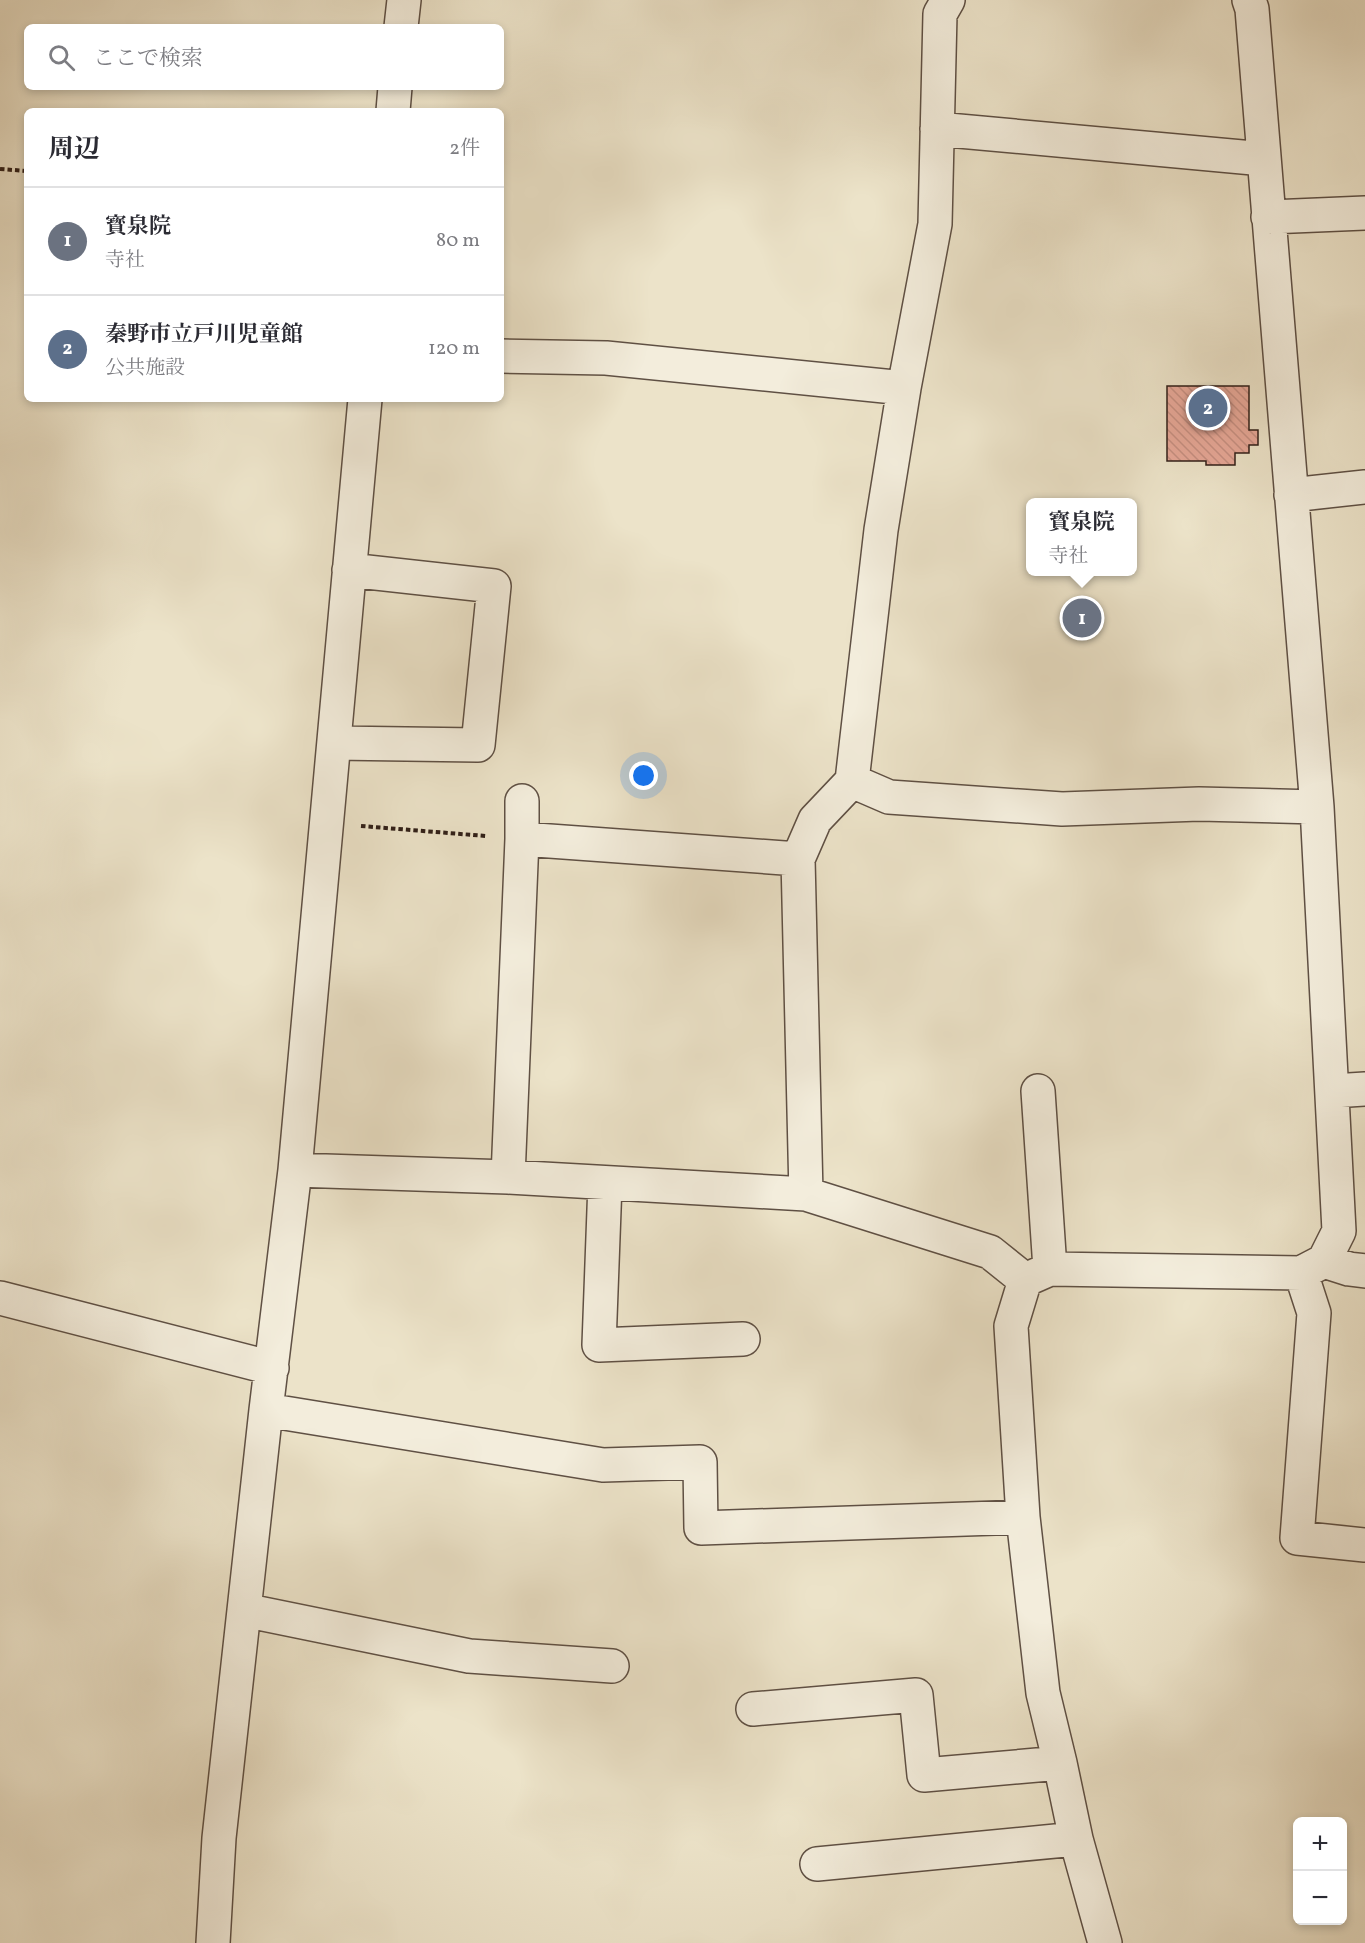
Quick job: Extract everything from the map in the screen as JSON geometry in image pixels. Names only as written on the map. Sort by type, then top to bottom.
[{"type":"street","points":[[401,24],[404,0]]},
{"type":"street","points":[[806,1194],[798,859],[815,820],[852,781],[881,530],[904,388],[935,224],[940,14],[948,0]]},
{"type":"street","points":[[1249,0],[1252,9],[1317,807],[1339,1231],[1313,1267],[1314,1313],[1297,1538],[1365,1545]]},
{"type":"street","points":[[393,108],[395,90]]},
{"type":"street","points":[[937,129],[1264,159]]},
{"type":"street","points":[[1268,217],[1365,213]]},
{"type":"street","points":[[504,356],[606,358],[904,388]]},
{"type":"street","points":[[213,1943],[219,1838],[266,1410],[296,1170],[365,402]]},
{"type":"street","points":[[1291,495],[1365,487]]},
{"type":"street","points":[[334,743],[478,745],[494,586],[349,570]]},
{"type":"street","points":[[852,781],[889,797],[1062,809],[1199,804],[1317,807]]},
{"type":"street","points":[[508,1177],[522,801]]},
{"type":"street","points":[[522,839],[798,859]]},
{"type":"street","points":[[1333,1091],[1365,1089]]},
{"type":"street","points":[[1038,1091],[1038,1274],[1011,1326],[1023,1517],[1043,1693],[1076,1839],[1105,1943]]},
{"type":"street","points":[[296,1170],[508,1177],[806,1194],[990,1252],[1038,1274],[1313,1267],[1365,1270]]},
{"type":"street","points":[[605,1183],[599,1345],[743,1339]]},
{"type":"street","points":[[0,1299],[272,1368]]},
{"type":"street","points":[[266,1410],[603,1465],[700,1462],[701,1528],[1023,1517]]},
{"type":"street","points":[[244,1610],[470,1656],[612,1666]]},
{"type":"street","points":[[753,1709],[915,1695],[924,1775],[1060,1764]]},
{"type":"street","points":[[818,1864],[1076,1839]]},
{"type":"path","points":[[0,169],[24,171]]},
{"type":"path","points":[[327,824],[522,839]]},
{"type":"building","points":[[1167,386],[1249,386],[1249,430],[1258,430],[1258,445],[1249,445],[1249,453],[1235,453],[1235,465],[1206,465],[1206,461],[1167,461]]},
{"type":"place","name":"秦野市立戸川児童館","points":[[1208,408]]},
{"type":"place","name":"寳泉院","points":[[1082,618]]}]
